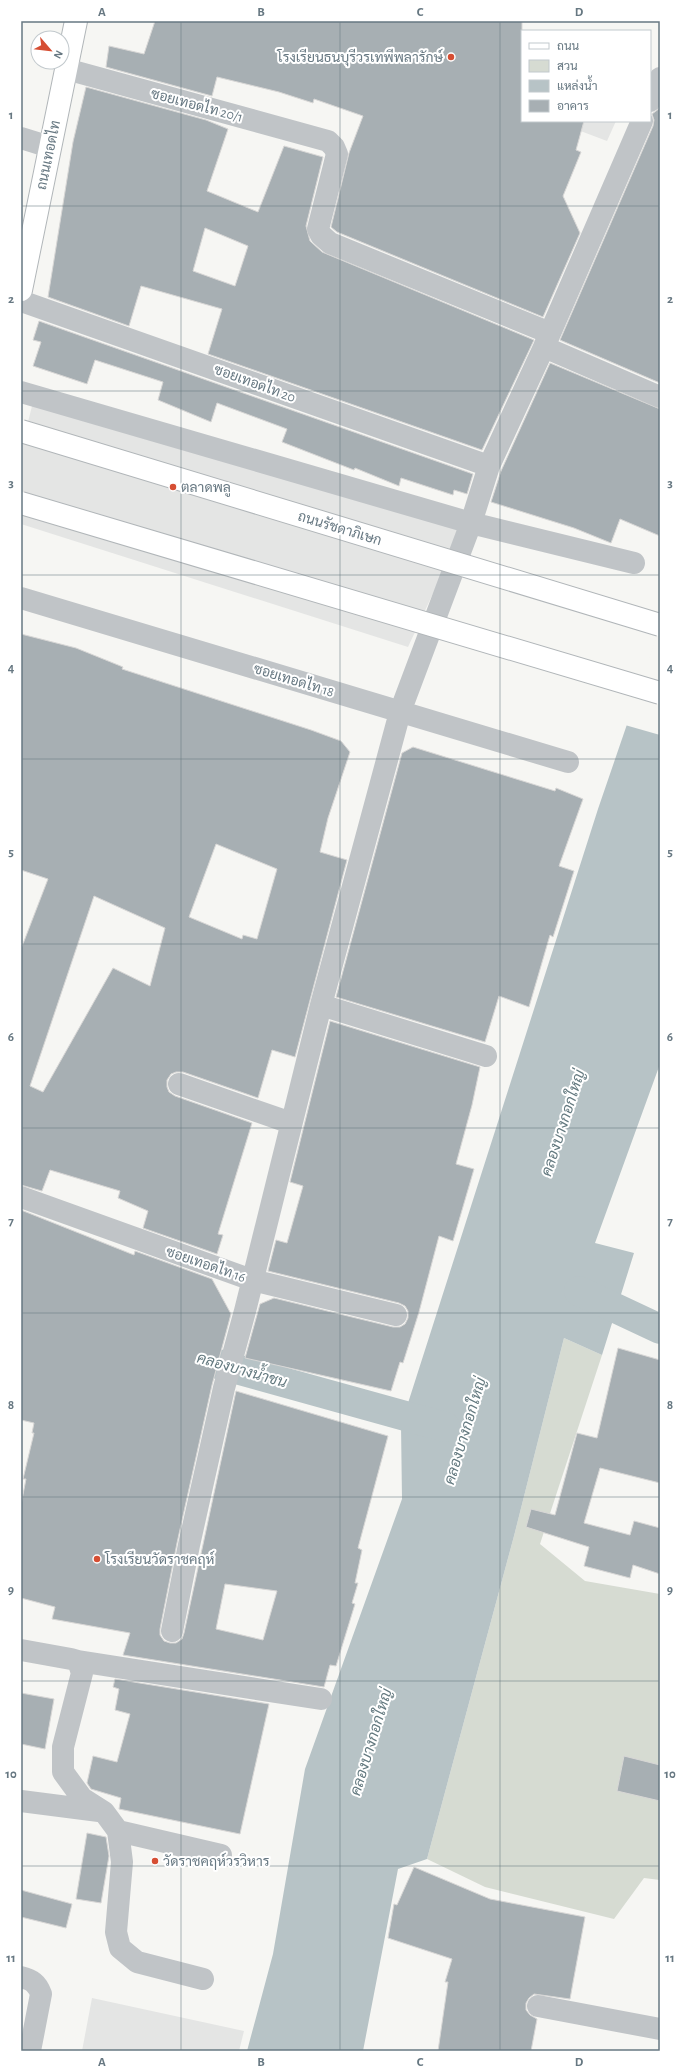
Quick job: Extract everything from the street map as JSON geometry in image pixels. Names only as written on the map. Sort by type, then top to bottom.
[{"type":"main road","name":"ถนนเทอดไท","points":[[70,50],[76,21]]},
{"type":"main road","name":"ถนนเทอดไท","points":[[21,290],[66,70]]},
{"type":"main road","name":"ถนนรัชดาภิเษก","points":[[21,432],[660,625]]},
{"type":"main road","points":[[21,503],[660,693]]},
{"type":"street","name":"ซอยเทอดไท 20/1","points":[[70,70],[328,141],[334,146],[337,154],[318,229],[321,235],[330,243],[547,340]]},
{"type":"street","points":[[651,100],[660,78]]},
{"type":"street","points":[[172,1631],[189,1545],[224,1388],[321,1005],[400,712],[471,523],[489,466],[547,340],[642,122]]},
{"type":"street","points":[[21,138],[50,147]]},
{"type":"street","name":"ซอยเทอดไท 20","points":[[21,301],[489,466]]},
{"type":"street","points":[[547,340],[660,397]]},
{"type":"street","points":[[21,392],[471,523],[634,563]]},
{"type":"street","name":"ซอยเทอดไท 18","points":[[21,598],[568,762]]},
{"type":"street","points":[[321,1005],[486,1056]]},
{"type":"street","points":[[179,1084],[291,1123]]},
{"type":"street","name":"ซอยเทอดไท 16","points":[[21,1197],[252,1280],[396,1315]]},
{"type":"street","points":[[21,1650],[78,1661],[321,1699]]},
{"type":"street","points":[[78,1661],[82,1673],[81,1681],[63,1747],[64,1772],[82,1798],[104,1812],[118,1831],[122,1862],[116,1932],[120,1948],[137,1962],[203,1979]]},
{"type":"street","points":[[21,1801],[104,1812]]},
{"type":"street","points":[[118,1831],[221,1854]]},
{"type":"street","points":[[21,1978],[31,1980],[38,1985],[41,1994],[30,2051]]},
{"type":"street","points":[[538,2006],[660,2029]]},
{"type":"shaded area","points":[[557,122],[616,122],[607,141]]},
{"type":"shaded area","name":"ตลาดพลู","points":[[34,398],[463,529],[408,647],[21,524],[21,450]]},
{"type":"shaded area","points":[[92,1998],[244,2031],[239,2051],[82,2051]]},
{"type":"green space","points":[[564,1338],[602,1355],[540,1544],[585,1581],[660,1594],[660,1880],[644,1878],[614,1919],[485,1887],[427,1859],[514,1536]]},
{"type":"water","name":"คลองบางกอกใหญ่","points":[[660,628],[660,1064],[595,1243],[634,1253],[602,1355],[564,1338],[514,1536],[427,1859],[398,1869],[363,2051],[247,2051],[273,1954],[305,1769],[402,1499],[401,1425],[598,809]]},
{"type":"pier","points":[[660,626],[660,735],[625,725]]},
{"type":"building","points":[[155,21],[522,21],[521,122],[584,122],[576,150],[581,152],[563,196],[580,233],[543,317],[337,232],[331,227],[349,153],[363,116],[314,99],[313,103],[279,92],[217,77],[212,96],[106,67],[109,46],[144,54]]},
{"type":"building","points":[[86,87],[206,120],[228,129],[207,191],[258,212],[284,146],[323,157],[306,226],[310,241],[322,252],[534,340],[482,450],[208,354],[222,309],[141,286],[129,326],[48,297],[73,142]],"holes":[[[205,228],[248,246],[235,286],[193,271]]]},
{"type":"building","points":[[660,108],[660,383],[560,340],[653,126],[654,120],[652,114]]},
{"type":"building","points":[[39,321],[473,474],[467,494],[454,490],[453,495],[401,478],[399,486],[355,468],[354,470],[282,442],[287,429],[217,403],[211,422],[158,400],[163,382],[95,360],[87,384],[33,366],[41,342],[33,340]]},
{"type":"building","points":[[550,363],[660,409],[660,536],[620,519],[611,543],[574,528],[491,502],[501,471]]},
{"type":"building","points":[[21,634],[76,648],[123,667],[122,669],[311,730],[341,741],[350,752],[328,818],[320,852],[347,860],[295,1057],[272,1050],[258,1098],[183,1072],[171,1074],[167,1080],[169,1092],[175,1096],[252,1123],[218,1234],[223,1235],[217,1254],[143,1228],[148,1211],[118,1198],[120,1191],[50,1170],[42,1191],[21,1185],[21,949],[48,879],[21,870]],"holes":[[[216,844],[277,869],[257,939],[243,935],[242,939],[189,917]],[[94,896],[165,928],[150,986],[113,968],[43,1092],[30,1086]]]},
{"type":"building","points":[[413,747],[555,791],[556,788],[583,799],[559,866],[574,871],[553,937],[550,935],[529,1007],[499,996],[485,1042],[336,997],[402,753]]},
{"type":"building","points":[[330,1021],[480,1067],[472,1105],[456,1164],[474,1169],[453,1241],[439,1236],[419,1312],[403,1363],[400,1362],[391,1391],[245,1358],[260,1304],[274,1298],[393,1327],[400,1327],[405,1324],[408,1318],[408,1311],[405,1306],[399,1303],[268,1271],[276,1240],[287,1243],[303,1186],[290,1182]]},
{"type":"building","points":[[21,1210],[134,1255],[135,1251],[212,1279],[231,1314],[212,1385],[177,1543],[160,1635],[164,1641],[176,1643],[182,1639],[184,1633],[236,1391],[388,1436],[358,1548],[362,1550],[355,1583],[358,1583],[352,1603],[355,1604],[336,1666],[330,1665],[324,1687],[123,1655],[130,1633],[52,1619],[55,1607],[21,1598],[21,1505],[26,1479],[23,1479],[34,1433],[32,1433],[34,1423],[21,1420]],"holes":[[[225,1584],[277,1591],[263,1640],[216,1629]]]},
{"type":"building","points":[[618,1348],[660,1360],[660,1483],[600,1468],[584,1523],[630,1535],[634,1521],[660,1528],[660,1574],[633,1565],[630,1578],[584,1566],[589,1547],[526,1527],[531,1509],[555,1515],[577,1433],[597,1438]]},
{"type":"building","points":[[115,1679],[269,1704],[240,1834],[119,1809],[121,1798],[91,1789],[87,1783],[93,1756],[117,1762],[130,1714],[115,1710],[119,1689],[113,1687]]},
{"type":"building","points":[[21,1693],[54,1699],[45,1749],[21,1744]]},
{"type":"building","points":[[624,1756],[660,1765],[660,1801],[617,1791]]},
{"type":"building","points":[[87,1833],[106,1837],[109,1856],[101,1903],[76,1899]]},
{"type":"building","points":[[414,1867],[490,1899],[585,1917],[570,1999],[534,1994],[526,2003],[526,2010],[530,2015],[537,2019],[531,2051],[438,2051],[448,1982],[445,1982],[452,1959],[388,1938],[394,1904],[397,1905]]},
{"type":"building","points":[[21,1890],[72,1904],[66,1928],[21,1917]]},
{"type":"waterway","points":[[579,1291],[660,1329]]},
{"type":"waterway","name":"คลองบางน้ำชน","points":[[200,1359],[445,1427]]},
{"type":"place","name":"โรงเรียนธนบุรีวรเทพีพลารักษ์","points":[[451,57]]},
{"type":"place","name":"ตลาดพลู","points":[[173,487]]},
{"type":"place","name":"โรงเรียนวัดราชคฤห์","points":[[97,1559]]},
{"type":"place","name":"วัดราชคฤห์วรวิหาร","points":[[155,1861]]}]
